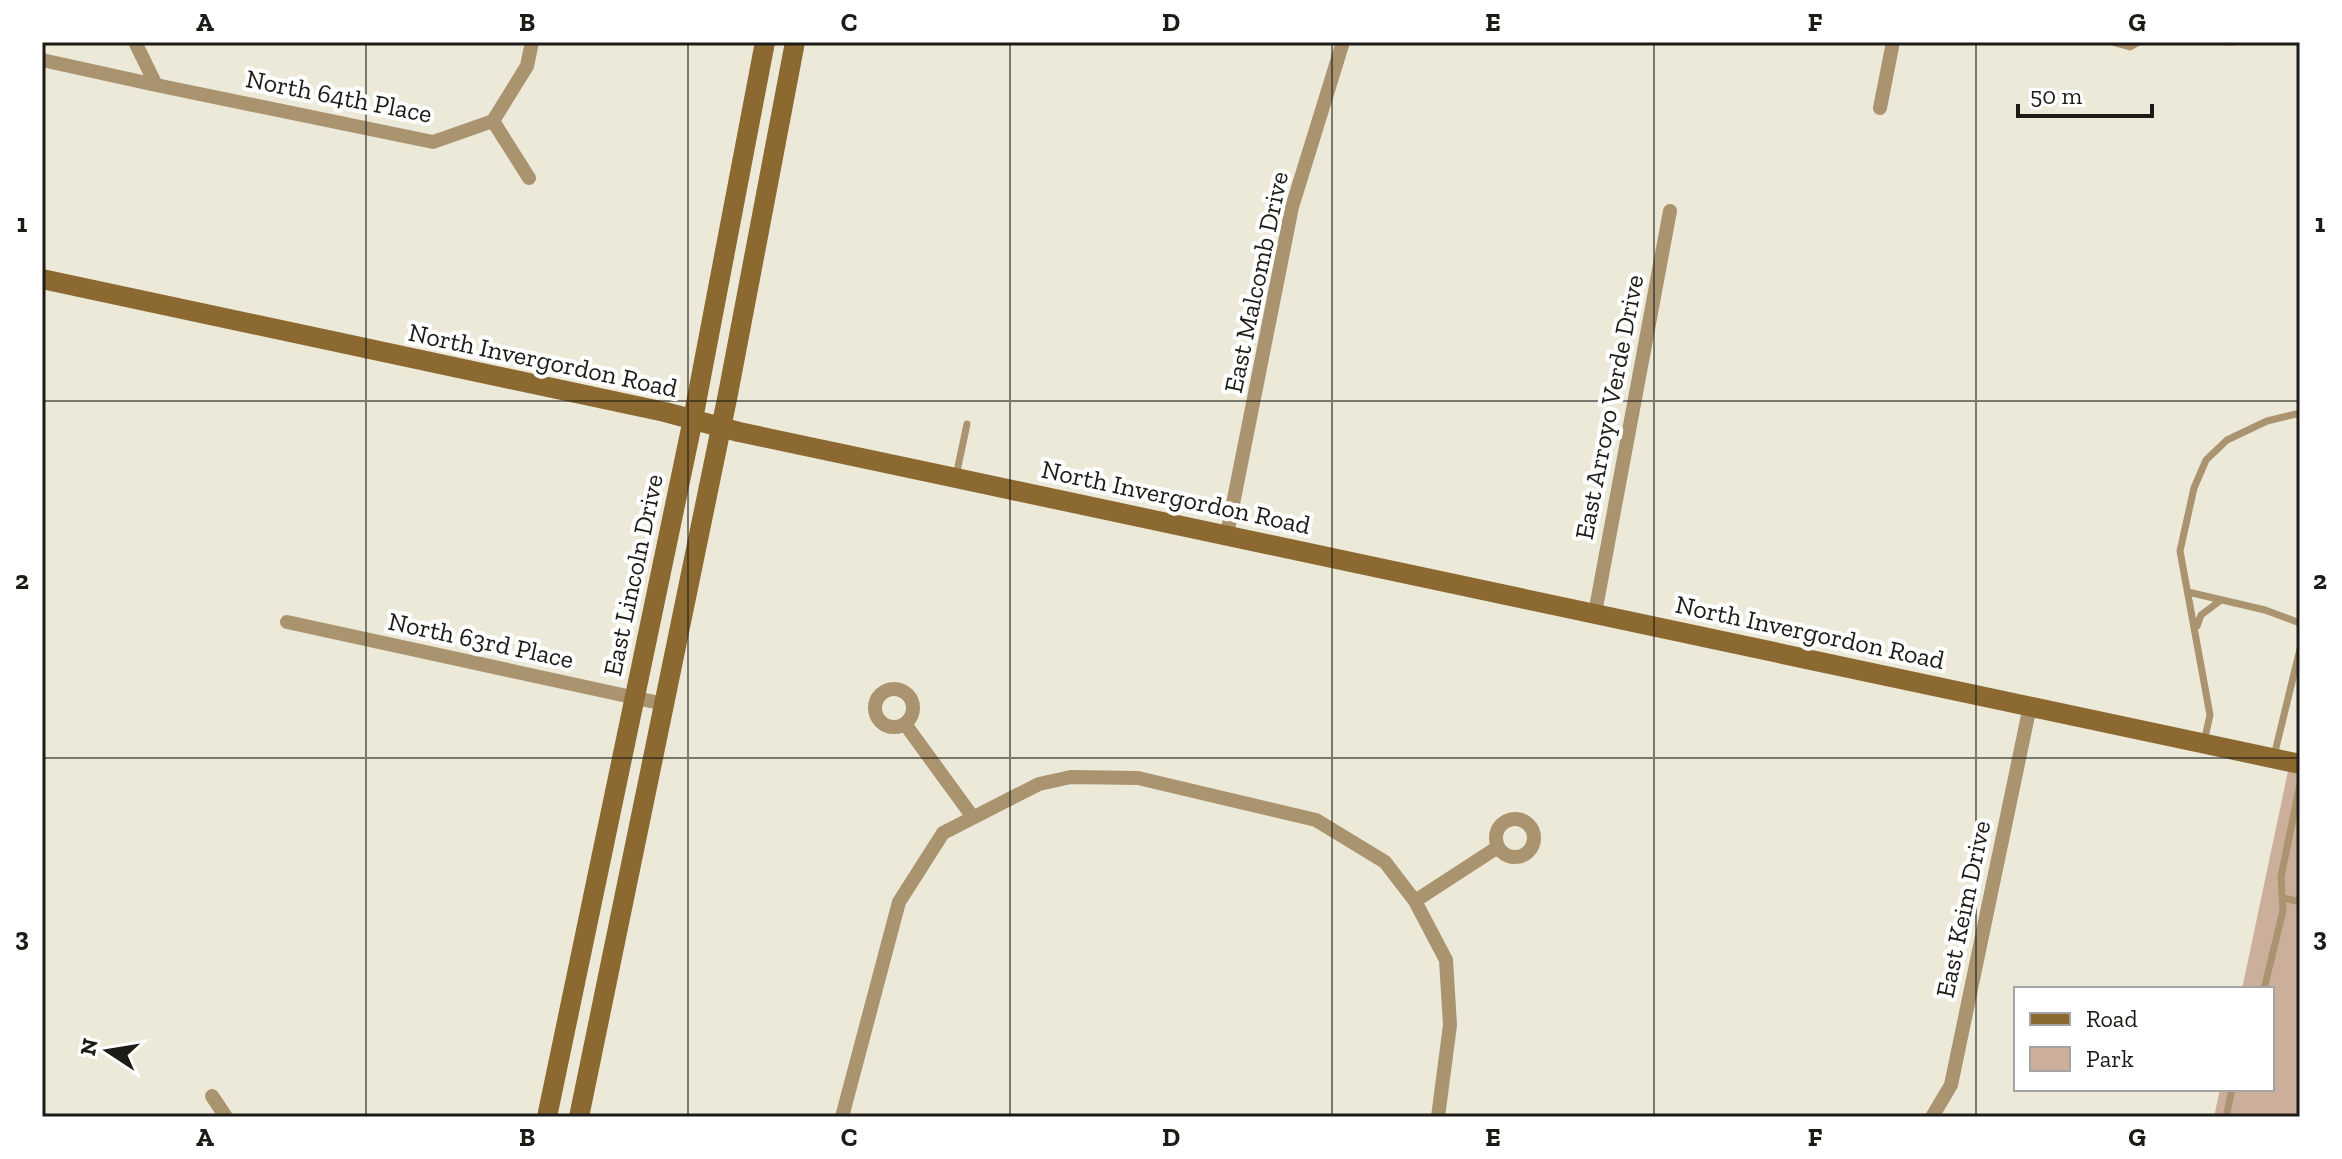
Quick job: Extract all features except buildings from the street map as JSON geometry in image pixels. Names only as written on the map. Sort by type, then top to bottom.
[{"type":"street","points":[[135,42],[156,85]]},
{"type":"street","points":[[529,178],[493,121],[527,66],[532,42]]},
{"type":"street","name":"East Lincoln Drive","points":[[547,1117],[693,419],[765,42]]},
{"type":"street","points":[[579,1117],[721,427],[795,42]]},
{"type":"street","name":"East Malcomb Drive","points":[[1227,534],[1292,207],[1343,42]]},
{"type":"street","points":[[1880,108],[1893,42]]},
{"type":"street","name":"North 64th Place","points":[[42,60],[433,142],[493,121]]},
{"type":"street","points":[[752,114],[781,119]]},
{"type":"street","name":"East Arroyo Verde Drive","points":[[1595,613],[1670,211]]},
{"type":"street","name":"North Invergordon Road","points":[[42,279],[956,478],[2300,764]]},
{"type":"street","name":"North 63rd Place","points":[[287,622],[664,704]]},
{"type":"street","name":"East Keim Drive","points":[[1932,1117],[1951,1085],[2030,706]]},
{"type":"street","points":[[905,724],[972,816]]},
{"type":"street","points":[[842,1117],[899,902],[943,833],[1039,784],[1071,777],[1138,778],[1316,820],[1385,862],[1415,901],[1446,960],[1450,1025],[1438,1117]]},
{"type":"street","points":[[1415,901],[1498,847]]},
{"type":"street","points":[[212,1096],[226,1117]]},
{"type":"lane","points":[[2112,42],[2130,47],[2139,42]]},
{"type":"lane","points":[[2226,42],[2233,42]]},
{"type":"lane","points":[[2204,743],[2210,715],[2180,551],[2181,535],[2198,473],[2206,460],[2227,440],[2267,421],[2300,413]]},
{"type":"lane","points":[[956,478],[967,424]]},
{"type":"lane","points":[[2188,592],[2265,610],[2300,623]]},
{"type":"lane","points":[[2196,629],[2201,615],[2221,600]]},
{"type":"lane","points":[[2273,758],[2300,649]]},
{"type":"lane","points":[[2264,987],[2283,911],[2281,877],[2300,784]]},
{"type":"lane","points":[[2283,898],[2300,902]]},
{"type":"lane","points":[[2226,1117],[2232,1091]]},
{"type":"green space","points":[[2288,771],[2300,774],[2300,1117],[2214,1117],[2220,1091],[2274,1091],[2274,987],[2242,987]]}]
